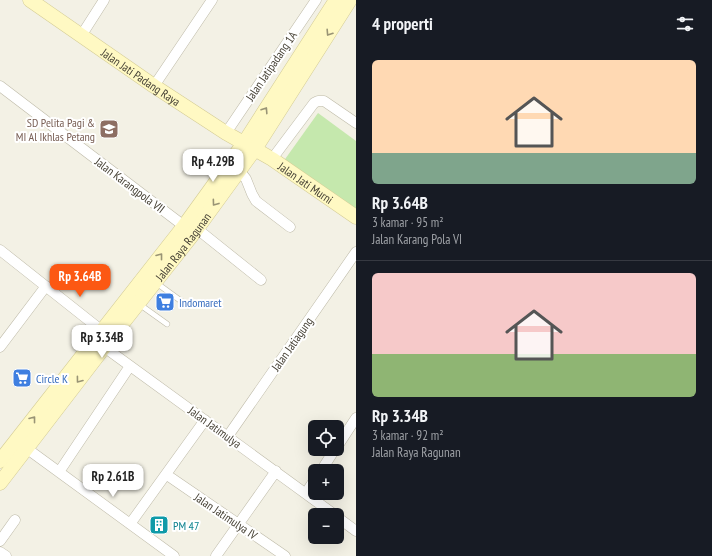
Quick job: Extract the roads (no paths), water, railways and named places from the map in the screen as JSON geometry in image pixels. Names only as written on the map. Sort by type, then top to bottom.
[{"type":"main road","name":"Jalan Jati Padang Raya","points":[[30,0],[154,86],[226,133],[249,146]]},
{"type":"main road","name":"Jalan Raya Ragunan","points":[[0,483],[21,444],[102,336],[190,227],[239,170],[249,146],[336,0]]},
{"type":"main road","name":"Jalan Raya Ragunan","points":[[102,336],[138,303],[155,282],[190,227],[249,146],[350,0]]},
{"type":"main road","name":"Jalan Jati Murni","points":[[249,146],[272,159],[356,217]]},
{"type":"main road","name":"Jalan Raya Ragunan","points":[[0,461],[21,444]]},
{"type":"street","points":[[81,36],[104,0]]},
{"type":"street","points":[[154,86],[212,0]]},
{"type":"street","name":"Jalan Jatipadang 1A","points":[[226,133],[316,0]]},
{"type":"street","name":"Jalan Karangpola VII","points":[[0,86],[261,280]]},
{"type":"street","points":[[272,159],[314,103],[318,101],[324,101],[356,123]]},
{"type":"street","points":[[239,170],[246,179],[256,201],[290,227]]},
{"type":"street","name":"Jalan Jatimulya","points":[[0,250],[46,286],[102,336],[130,366],[325,508]]},
{"type":"street","name":"Jalan Jatiagung","points":[[228,436],[356,252]]},
{"type":"street","points":[[0,347],[46,286]]},
{"type":"street","points":[[59,472],[130,366]]},
{"type":"street","points":[[344,436],[356,418]]},
{"type":"street","points":[[130,524],[167,475],[205,420]]},
{"type":"street","points":[[21,444],[174,556]]},
{"type":"street","points":[[216,556],[276,471]]},
{"type":"street","name":"Jalan Jatimulya IV","points":[[167,475],[285,556]]},
{"type":"street","points":[[0,541],[15,520]]},
{"type":"street","points":[[344,522],[356,531]]},
{"type":"street","points":[[0,552],[6,556]]},
{"type":"lane","points":[[155,282],[188,306]]},
{"type":"lane","points":[[138,303],[167,324]]},
{"type":"place","name":"SD Pelita Pagi & MI Al Ikhlas Petang","points":[[109,129]]},
{"type":"place","name":"Indomaret","points":[[165,302]]},
{"type":"place","name":"Circle K","points":[[22,378]]},
{"type":"place","name":"PM 47","points":[[159,525]]}]
